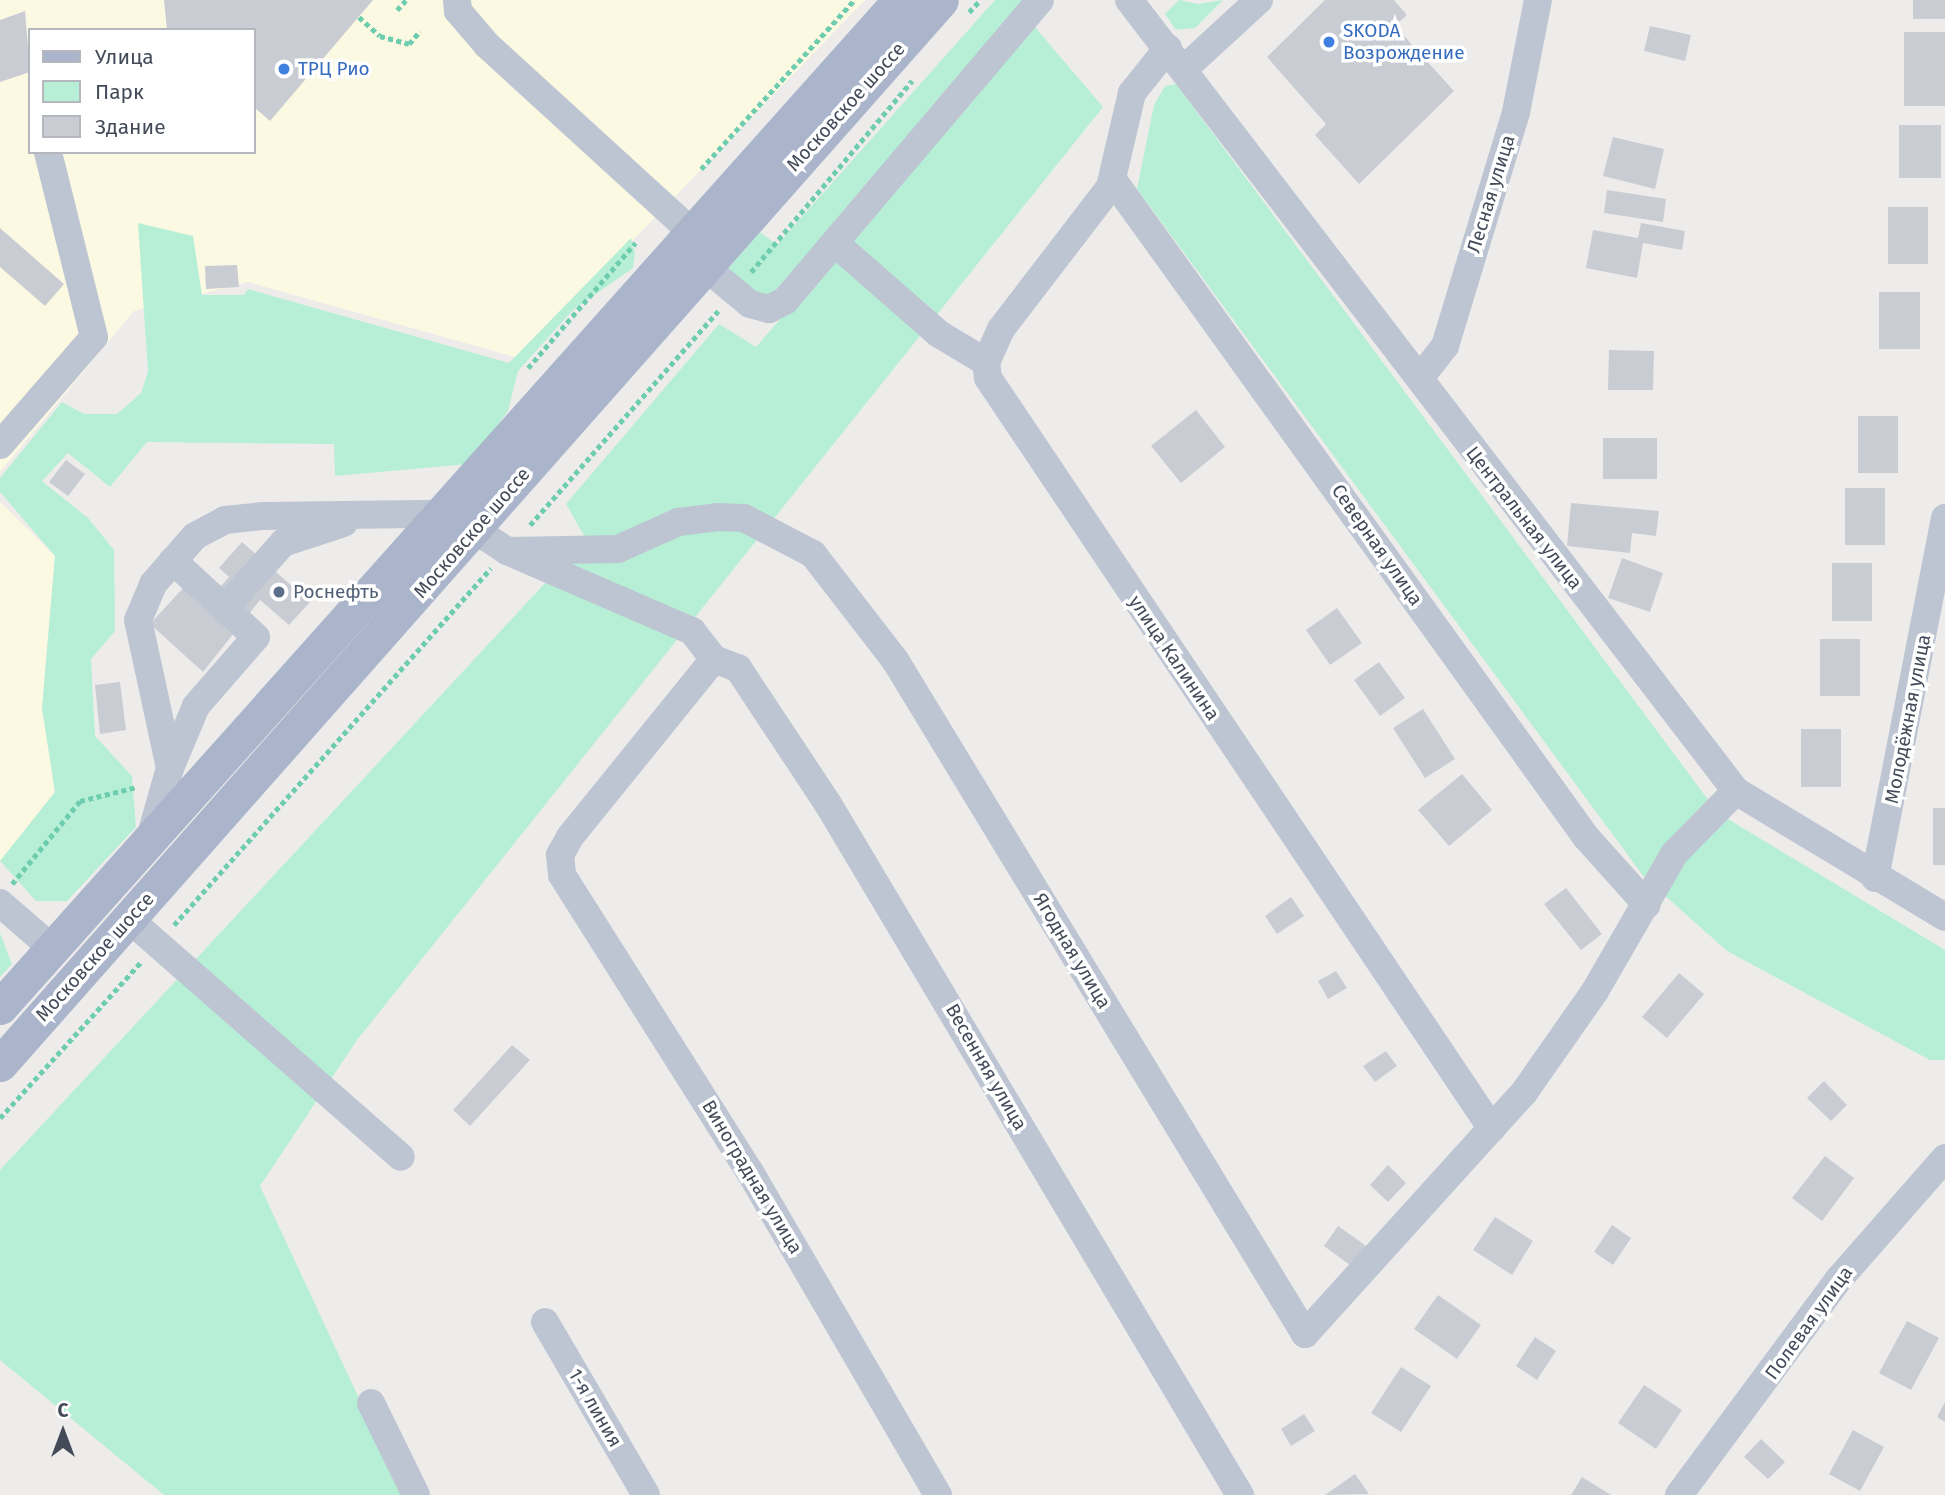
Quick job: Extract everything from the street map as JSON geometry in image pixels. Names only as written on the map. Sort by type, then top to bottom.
[{"type":"main road","name":"Московское шоссе","points":[[0,1064],[475,530],[704,251],[900,0]]},
{"type":"main road","name":"Московское шоссе","points":[[0,1007],[149,844],[664,263],[704,251],[952,9]]},
{"type":"street","points":[[457,0],[474,33],[704,251],[734,291],[769,309],[785,301],[1040,0]]},
{"type":"street","points":[[835,243],[939,334],[986,362],[1001,329],[1112,184],[1132,93],[1176,58],[1259,0]]},
{"type":"street","name":"Лесная улица","points":[[1420,377],[1445,346],[1516,112],[1538,0]]},
{"type":"street","name":"Центральная улица","points":[[1137,2],[1176,58],[1736,791],[1875,878],[1945,917]]},
{"type":"street","points":[[0,444],[94,337],[48,154]]},
{"type":"street","name":"Северная улица","points":[[1112,184],[1586,837],[1647,905]]},
{"type":"street","name":"улица Калинина","points":[[986,362],[995,392],[1492,1129]]},
{"type":"street","points":[[225,608],[283,543],[373,514]]},
{"type":"street","points":[[170,768],[138,620],[142,601],[195,536],[225,520],[440,514]]},
{"type":"street","name":"Молодёжная улица","points":[[1875,878],[1945,518]]},
{"type":"street","name":"Ягодная улица","points":[[507,551],[618,549],[678,522],[744,519],[813,554],[832,572],[895,660],[1305,1334],[1492,1129]]},
{"type":"street","points":[[475,530],[507,551],[692,631],[714,659]]},
{"type":"street","points":[[149,844],[170,768],[196,706],[256,637],[173,561]]},
{"type":"street","name":"Виноградная улица","points":[[714,659],[570,837],[561,864],[574,903],[750,1172],[938,1495]]},
{"type":"street","name":"Весенняя улица","points":[[714,659],[738,668],[828,804],[1240,1495]]},
{"type":"street","points":[[1492,1129],[1558,1049],[1647,905],[1674,854],[1736,791]]},
{"type":"street","points":[[4,896],[53,949]]},
{"type":"street","points":[[129,919],[401,1157]]},
{"type":"street","name":"Полевая улица","points":[[1679,1495],[1839,1279],[1945,1158]]},
{"type":"street","name":"1-я линия","points":[[545,1322],[646,1495]]},
{"type":"street","points":[[371,1403],[416,1495]]},
{"type":"path","points":[[397,10],[406,0]]},
{"type":"path","points":[[701,169],[854,0]]},
{"type":"path","points":[[952,9],[980,0]]},
{"type":"path","points":[[359,17],[380,36],[409,44],[420,31]]},
{"type":"path","points":[[0,1118],[507,551],[734,291],[914,78]]},
{"type":"path","points":[[519,379],[635,243]]},
{"type":"path","points":[[4,896],[80,801],[135,789],[170,768]]},
{"type":"shaded area","points":[[0,0],[865,0],[519,358],[248,282],[134,311],[0,472]]},
{"type":"shaded area","points":[[0,502],[55,556],[42,708],[55,792],[0,861]]},
{"type":"green space","points":[[995,0],[1025,0],[783,289],[768,298],[747,291],[727,270],[760,232],[777,245]]},
{"type":"green space","points":[[1179,0],[1198,4],[1223,0],[1195,28],[1176,30],[1165,14]]},
{"type":"green space","points":[[1035,27],[1103,107],[357,1040],[260,1186],[404,1495],[164,1495],[0,1360],[0,1170],[586,539],[566,504],[719,324],[756,347]]},
{"type":"green space","points":[[1176,84],[1718,813],[1945,950],[1945,1060],[1930,1060],[1727,951],[1644,877],[1137,189],[1154,105],[1165,86]]},
{"type":"green space","points":[[138,223],[193,236],[202,295],[244,295],[248,289],[509,363],[631,238],[635,253],[633,268],[573,310],[518,371],[508,411],[469,464],[335,476],[334,444],[147,442],[110,487],[68,453],[42,481],[88,518],[114,550],[115,631],[91,659],[95,736],[132,776],[136,827],[67,901],[36,901],[0,861],[55,792],[42,708],[55,556],[0,492],[0,478],[62,402],[84,414],[117,414],[141,393],[148,372]]},
{"type":"green space","points":[[0,933],[12,964],[0,977]]},
{"type":"building","name":"ТРЦ Рио","points":[[164,0],[373,0],[270,121],[256,109],[256,28],[167,28]]},
{"type":"building","points":[[1325,0],[1394,0],[1407,15],[1395,26],[1454,91],[1359,184],[1315,135],[1326,124],[1267,57]]},
{"type":"building","points":[[1913,0],[1945,0],[1945,19],[1913,19]]},
{"type":"building","points":[[25,11],[28,73],[0,82],[0,20]]},
{"type":"building","points":[[1650,26],[1691,35],[1685,61],[1644,51]]},
{"type":"building","points":[[1904,32],[1945,32],[1945,106],[1904,106]]},
{"type":"building","points":[[1899,125],[1941,125],[1941,178],[1899,178]]},
{"type":"building","points":[[1613,137],[1664,149],[1655,189],[1603,176]]},
{"type":"building","points":[[1607,190],[1666,199],[1663,222],[1604,213]]},
{"type":"building","points":[[1888,207],[1928,207],[1928,264],[1888,264]]},
{"type":"building","points":[[1641,223],[1685,231],[1682,250],[1643,243],[1637,278],[1586,268],[1593,230],[1638,238]]},
{"type":"building","points":[[0,228],[64,284],[45,306],[0,267]]},
{"type":"building","points":[[237,265],[239,287],[206,289],[205,266]]},
{"type":"building","points":[[1879,292],[1920,292],[1920,349],[1879,349]]},
{"type":"building","points":[[1609,350],[1654,351],[1653,390],[1608,390]]},
{"type":"building","points":[[1196,410],[1225,447],[1181,483],[1151,446]]},
{"type":"building","points":[[1858,416],[1898,416],[1898,473],[1858,473]]},
{"type":"building","points":[[1603,438],[1657,438],[1657,479],[1603,479]]},
{"type":"building","points":[[66,460],[85,474],[68,496],[49,482]]},
{"type":"building","points":[[1845,488],[1885,488],[1885,545],[1845,545]]},
{"type":"building","points":[[1571,503],[1659,511],[1656,536],[1632,533],[1630,553],[1567,546]]},
{"type":"building","points":[[242,542],[310,602],[289,625],[260,600],[203,672],[150,624],[184,587],[204,605],[229,577],[219,568]]},
{"type":"building","points":[[1622,558],[1663,573],[1650,612],[1608,598]]},
{"type":"building","points":[[1832,563],[1872,563],[1872,621],[1832,621]]},
{"type":"building","points":[[1337,608],[1362,643],[1330,665],[1306,630]]},
{"type":"building","points":[[1820,639],[1860,639],[1860,696],[1820,696]]},
{"type":"building","points":[[1379,662],[1405,698],[1380,716],[1354,680]]},
{"type":"building","points":[[120,682],[126,730],[100,734],[95,685]]},
{"type":"building","points":[[1423,709],[1455,759],[1425,778],[1393,728]]},
{"type":"building","points":[[1801,729],[1841,729],[1841,787],[1801,787]]},
{"type":"building","points":[[1462,774],[1492,810],[1449,846],[1418,810]]},
{"type":"building","points":[[1933,808],[1945,808],[1945,865],[1933,865]]},
{"type":"building","points":[[1566,888],[1602,934],[1581,950],[1544,904]]},
{"type":"building","points":[[1291,897],[1304,916],[1277,934],[1265,916]]},
{"type":"building","points":[[1336,971],[1347,988],[1328,999],[1318,981]]},
{"type":"building","points":[[1679,973],[1704,994],[1667,1038],[1642,1017]]},
{"type":"building","points":[[512,1045],[530,1060],[470,1126],[453,1110]]},
{"type":"building","points":[[1386,1051],[1397,1066],[1375,1082],[1363,1066]]},
{"type":"building","points":[[1824,1081],[1847,1105],[1831,1121],[1807,1098]]},
{"type":"building","points":[[1825,1156],[1854,1178],[1822,1221],[1792,1198]]},
{"type":"building","points":[[1388,1165],[1406,1183],[1388,1202],[1370,1185]]},
{"type":"building","points":[[1495,1217],[1533,1241],[1512,1275],[1473,1250]]},
{"type":"building","points":[[1612,1225],[1631,1238],[1613,1265],[1594,1252]]},
{"type":"building","points":[[1338,1226],[1369,1248],[1354,1268],[1324,1246]]},
{"type":"building","points":[[1438,1295],[1481,1325],[1457,1359],[1414,1329]]},
{"type":"building","points":[[1907,1321],[1939,1338],[1911,1390],[1879,1373]]},
{"type":"building","points":[[1535,1337],[1556,1351],[1537,1380],[1516,1366]]},
{"type":"building","points":[[1401,1367],[1431,1386],[1401,1432],[1371,1413]]},
{"type":"building","points":[[1644,1385],[1682,1410],[1656,1449],[1618,1423]]},
{"type":"building","points":[[1945,1402],[1945,1422],[1937,1417]]},
{"type":"building","points":[[1304,1414],[1315,1431],[1291,1446],[1281,1429]]},
{"type":"building","points":[[1853,1430],[1884,1447],[1860,1491],[1829,1474]]},
{"type":"building","points":[[1761,1439],[1785,1462],[1768,1479],[1744,1457]]},
{"type":"building","points":[[1355,1474],[1369,1494],[1325,1495]]},
{"type":"building","points":[[1582,1477],[1611,1495],[1571,1495]]},
{"type":"place","name":"SKODA Возрождение","points":[[1329,42]]},
{"type":"place","name":"ТРЦ Рио","points":[[284,69]]},
{"type":"place","name":"Роснефть","points":[[279,592]]}]
